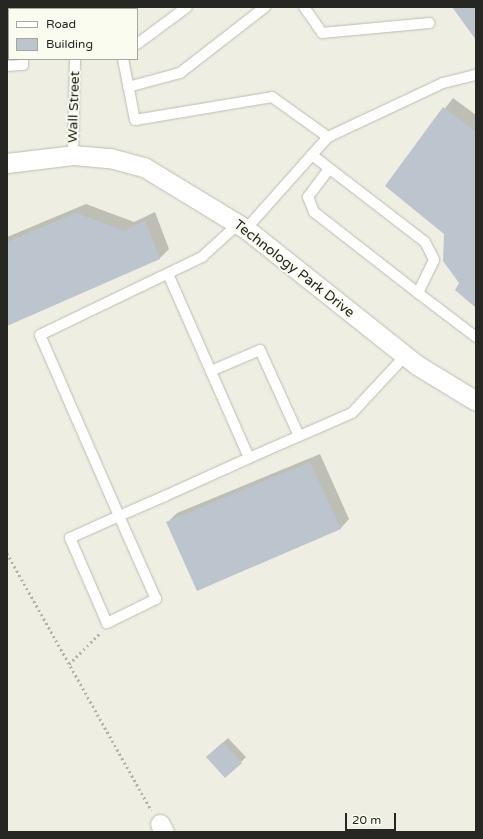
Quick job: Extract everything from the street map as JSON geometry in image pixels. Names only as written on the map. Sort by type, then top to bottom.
[{"type":"street","name":"Technology Park Drive","points":[[7,163],[72,155],[110,158],[144,168],[242,226],[405,356],[476,401]]},
{"type":"lane","points":[[138,43],[187,7]]},
{"type":"lane","points":[[128,87],[180,72],[265,7]]},
{"type":"lane","points":[[304,7],[322,33],[430,22]]},
{"type":"lane","points":[[7,66],[23,65],[23,60]]},
{"type":"lane","name":"Wall Street","points":[[72,155],[75,60]]},
{"type":"lane","points":[[123,60],[135,120],[272,97],[328,137]]},
{"type":"lane","points":[[405,356],[352,413],[299,436],[119,516],[70,538],[107,623],[156,599],[119,516],[40,335],[202,257],[242,226],[328,137],[443,83],[476,75]]},
{"type":"lane","points":[[312,155],[425,242],[434,260],[418,293]]},
{"type":"lane","points":[[329,169],[308,197],[314,212],[476,338]]},
{"type":"lane","points":[[168,274],[250,458]]},
{"type":"lane","points":[[211,371],[260,350],[299,436]]},
{"type":"path","points":[[7,553],[162,828]]},
{"type":"path","points":[[69,664],[107,623]]},
{"type":"building","points":[[452,7],[476,7],[476,40]]},
{"type":"building","points":[[443,107],[476,132],[476,308],[455,290],[459,283],[443,261],[444,234],[385,186]]},
{"type":"building","points":[[76,213],[124,231],[145,221],[160,259],[7,326],[7,242]]},
{"type":"building","points":[[310,462],[341,529],[197,591],[166,522]]},
{"type":"building","points":[[223,742],[242,763],[225,778],[206,757]]}]
